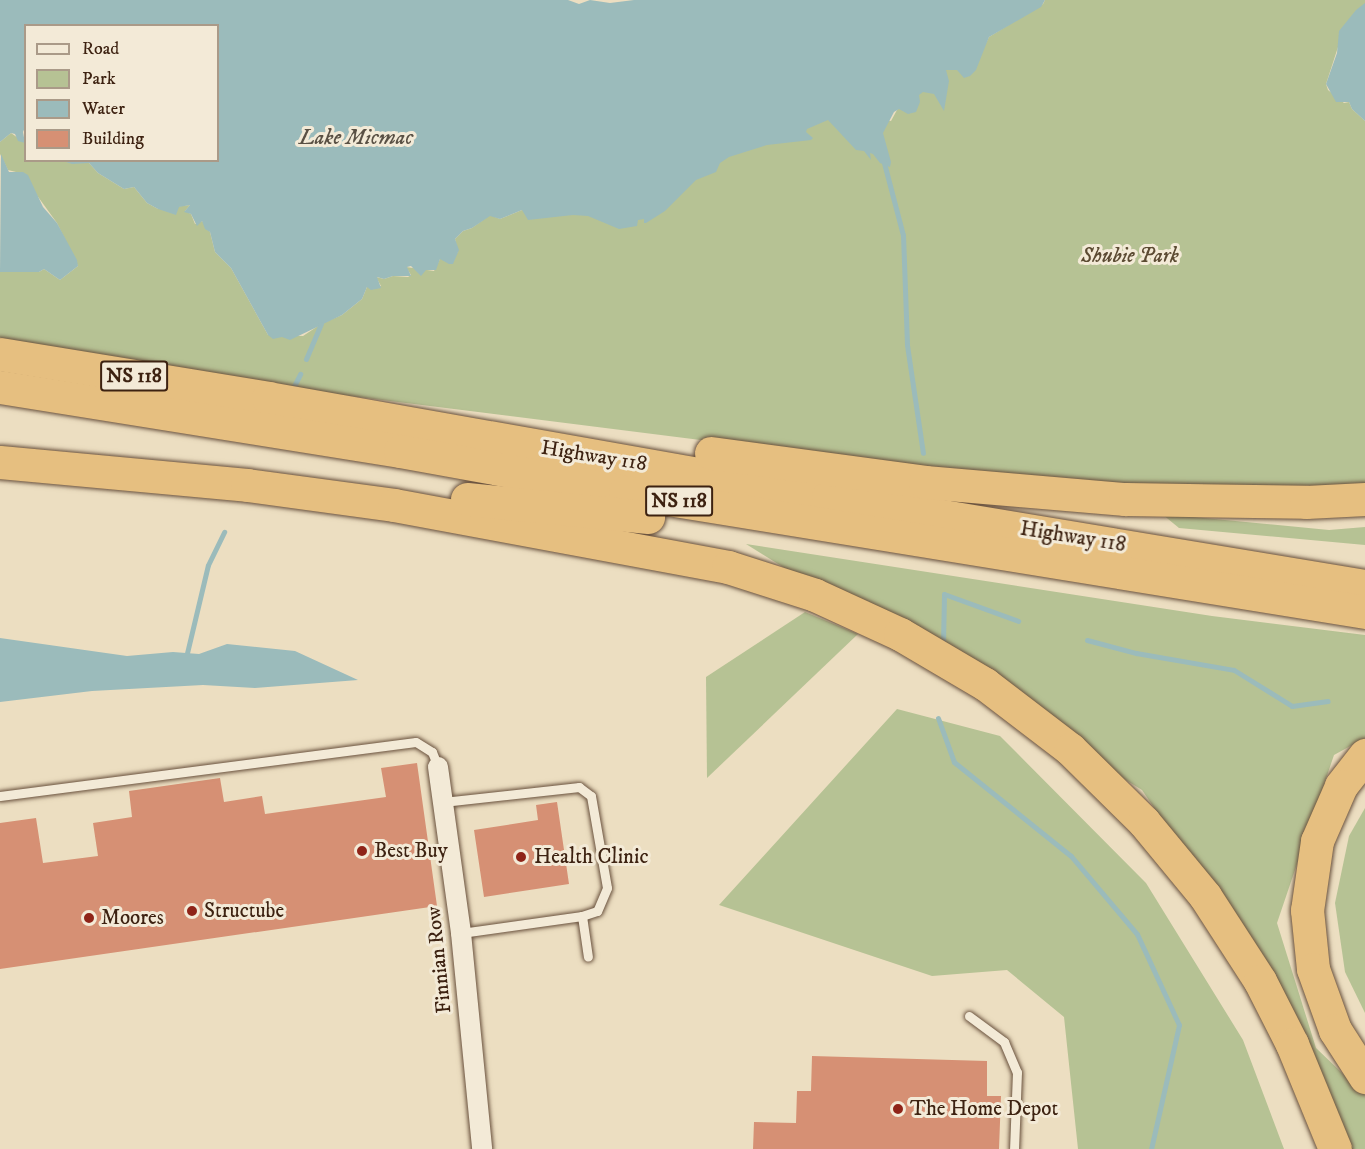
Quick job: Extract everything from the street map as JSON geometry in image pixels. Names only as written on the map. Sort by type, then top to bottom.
[{"type":"highway","name":"Highway 118","points":[[0,354],[268,398],[1363,603]]},
{"type":"highway","name":"Highway 118","points":[[0,387],[400,451],[625,492],[1363,603]]},
{"type":"highway","points":[[268,398],[406,411],[913,480],[1021,491],[1136,499],[1306,502],[1365,500]]},
{"type":"highway","points":[[0,462],[247,485],[394,504],[728,567],[815,595],[889,629],[986,684],[1070,749],[1144,822],[1205,896],[1260,981],[1292,1044],[1335,1149]]},
{"type":"highway","points":[[247,485],[394,492],[622,514],[918,552],[1119,583],[1234,604],[1363,603]]},
{"type":"highway","points":[[1365,755],[1341,786],[1317,841],[1307,910],[1313,969],[1335,1030],[1365,1077]]},
{"type":"street","name":"Finnian Row","points":[[438,767],[461,933],[482,1149]]},
{"type":"lane","points":[[0,796],[416,742],[432,752],[438,767]]},
{"type":"lane","points":[[443,802],[579,787],[591,796],[607,888],[597,911],[582,916],[461,933]]},
{"type":"lane","points":[[582,916],[588,957]]},
{"type":"lane","points":[[969,1016],[1004,1042],[1017,1072],[1014,1149]]},
{"type":"green space","name":"Shubie Park","points":[[1045,0],[1365,0],[1365,4],[1338,47],[1326,84],[1328,90],[1344,103],[1349,102],[1352,109],[1365,121],[1365,501],[1225,506],[0,352],[0,272],[39,272],[44,269],[60,280],[78,266],[57,223],[36,194],[20,173],[8,170],[0,154],[0,142],[11,133],[24,142],[24,162],[89,163],[98,173],[124,189],[134,187],[147,203],[158,209],[190,205],[185,211],[191,214],[195,224],[202,221],[210,232],[215,252],[231,268],[268,335],[303,336],[321,324],[342,315],[362,299],[367,287],[381,286],[376,277],[384,279],[393,276],[408,277],[411,275],[406,267],[434,271],[440,259],[454,257],[458,252],[455,239],[463,231],[472,228],[490,215],[500,219],[522,210],[766,99],[891,121],[897,110],[945,70],[981,53],[989,37],[1043,4]]},
{"type":"green space","points":[[1162,514],[1329,530],[1365,527],[1365,545],[1179,528]]},
{"type":"green space","points":[[746,544],[1212,616],[1365,635],[1365,738],[1334,755],[1277,923],[1316,1048],[1365,1095],[1365,1149],[1347,1149],[1282,996],[1142,790]]},
{"type":"green space","points":[[805,612],[858,634],[707,778],[706,677]]},
{"type":"green space","points":[[897,709],[1000,736],[1146,883],[1243,1040],[1284,1149],[1078,1149],[1064,1017],[1007,970],[932,976],[719,905]]},
{"type":"green space","points":[[1365,808],[1365,1013],[1345,972],[1335,903],[1349,836]]},
{"type":"water","name":"Lake Micmac","points":[[0,0],[568,0],[579,4],[590,0],[610,3],[634,0],[1045,0],[1041,7],[989,37],[976,70],[970,76],[964,78],[957,70],[946,70],[949,81],[944,111],[934,94],[923,92],[919,95],[920,102],[916,112],[908,114],[899,109],[894,112],[883,133],[891,162],[890,167],[880,163],[873,154],[870,153],[871,160],[864,151],[856,150],[828,120],[807,129],[806,132],[813,138],[811,140],[767,145],[729,157],[720,163],[716,172],[696,180],[665,211],[646,223],[644,219],[638,220],[637,226],[619,229],[588,216],[573,215],[528,220],[522,210],[500,219],[490,216],[463,231],[455,239],[459,250],[453,264],[440,259],[436,270],[426,270],[421,276],[411,266],[407,267],[411,276],[393,276],[384,279],[377,277],[381,288],[371,290],[367,287],[362,299],[342,315],[290,340],[282,337],[273,339],[268,335],[231,268],[215,252],[210,232],[205,229],[202,221],[197,226],[191,214],[184,212],[190,205],[179,207],[176,215],[158,209],[147,203],[134,187],[124,189],[98,173],[89,163],[66,162],[219,162],[219,24],[24,24],[24,143],[18,141],[15,134],[11,133],[0,142]]},
{"type":"water","points":[[1365,3],[1365,121],[1352,109],[1349,102],[1336,102],[1326,84],[1337,53],[1339,31],[1356,10]]},
{"type":"water","points":[[1,154],[9,172],[23,172],[28,175],[43,207],[57,223],[77,260],[78,266],[60,280],[44,269],[39,272],[0,272]]},
{"type":"water","points":[[0,638],[127,656],[173,652],[199,654],[227,644],[295,651],[358,680],[255,688],[203,685],[92,691],[0,702]]},
{"type":"building","points":[[417,763],[437,906],[0,969],[0,823],[36,818],[43,863],[98,856],[93,823],[132,817],[129,791],[220,778],[224,802],[262,796],[265,814],[386,797],[381,768]]},
{"type":"building","name":"Health Clinic","points":[[557,802],[569,884],[484,897],[474,830],[538,820],[536,805]]},
{"type":"building","name":"The Home Depot","points":[[812,1056],[987,1061],[987,1096],[1001,1096],[999,1149],[753,1149],[754,1122],[796,1123],[797,1091],[811,1091]]},
{"type":"waterway","points":[[883,159],[903,235],[907,345],[923,453]]},
{"type":"waterway","points":[[306,359],[321,324]]},
{"type":"waterway","points":[[293,388],[300,374]]},
{"type":"waterway","points":[[187,653],[208,565],[224,532]]},
{"type":"waterway","points":[[943,643],[944,594],[1018,621]]},
{"type":"waterway","points":[[1087,640],[1136,653],[1234,670],[1292,706],[1328,701]]},
{"type":"waterway","points":[[938,718],[954,762],[1071,856],[1137,934],[1179,1025],[1151,1149]]},
{"type":"place","name":"Best Buy","points":[[362,851]]},
{"type":"place","name":"Health Clinic","points":[[521,857]]},
{"type":"place","name":"Structube","points":[[192,911]]},
{"type":"place","name":"Moores","points":[[89,918]]},
{"type":"place","name":"The Home Depot","points":[[898,1109]]}]
